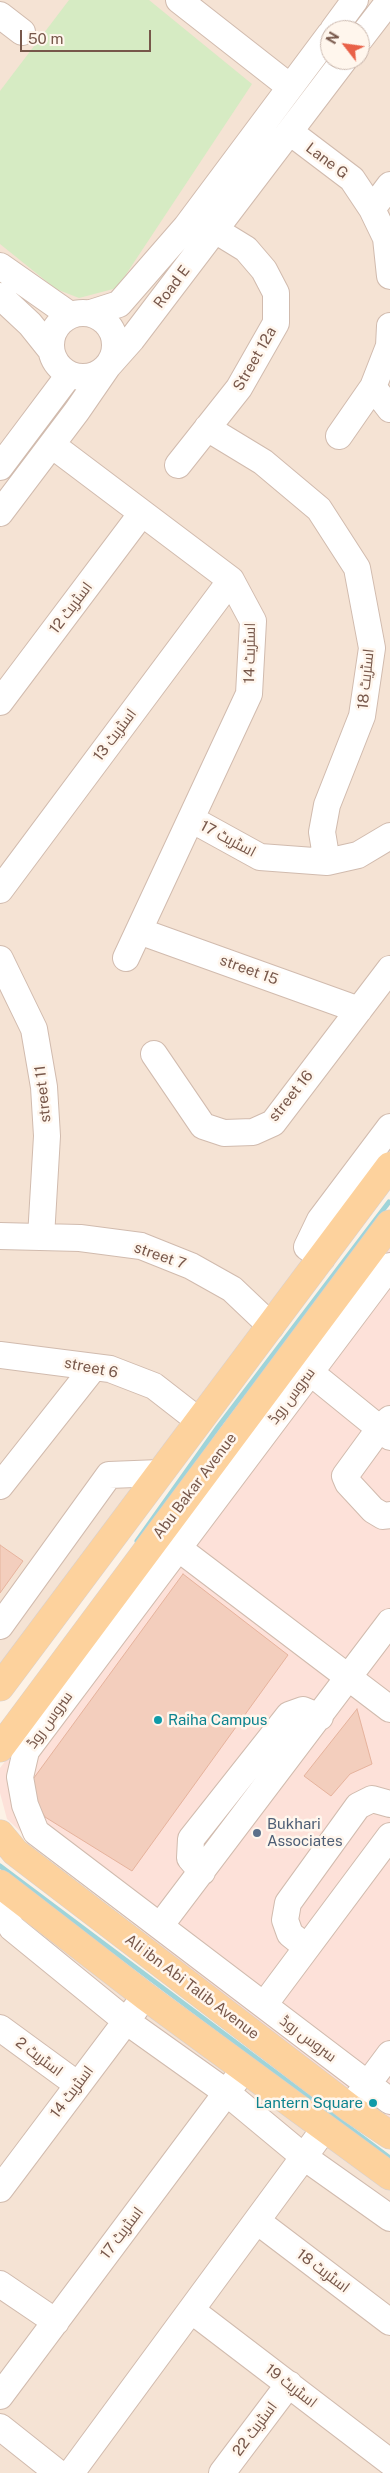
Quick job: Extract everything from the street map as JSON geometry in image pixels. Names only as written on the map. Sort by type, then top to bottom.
[{"type":"main road","points":[[0,1688],[390,1166]]},
{"type":"main road","name":"Abu Bakar Avenue","points":[[0,1748],[390,1224]]},
{"type":"main road","name":"Ali ibn Abi Talib Avenue","points":[[0,1834],[16,1852],[370,2121]]},
{"type":"main road","points":[[6,1888],[145,1996],[390,2176]]},
{"type":"street","points":[[179,0],[290,87]]},
{"type":"street","points":[[340,20],[355,0]]},
{"type":"street","points":[[370,26],[390,0]]},
{"type":"street","points":[[0,16],[22,32]]},
{"type":"street","name":"Road E","points":[[81,314],[119,304],[186,226],[320,47]]},
{"type":"street","name":"Road E","points":[[0,513],[52,445],[108,366],[132,339],[336,70]]},
{"type":"street","name":"Lane G","points":[[290,132],[352,179],[372,209],[386,238],[390,276]]},
{"type":"street","points":[[372,209],[390,185]]},
{"type":"street","name":"Street 12a","points":[[178,464],[239,388],[276,323],[276,293],[264,270],[246,249],[215,230]]},
{"type":"street","points":[[0,266],[81,314],[109,325],[114,335],[114,357],[100,373],[90,377],[79,378],[69,375],[53,359],[50,349],[30,324],[0,296]]},
{"type":"street","points":[[50,349],[55,329],[81,314]]},
{"type":"street","points":[[339,436],[373,388],[389,346],[390,326]]},
{"type":"street","points":[[0,467],[69,375]]},
{"type":"street","points":[[373,388],[390,409]]},
{"type":"street","name":"اسٹریٹ 18","points":[[207,428],[263,462],[319,509],[357,568],[372,648],[362,716],[327,806],[322,832],[327,862]]},
{"type":"street","name":"اسٹریٹ 14","points":[[52,445],[231,580],[253,621],[249,694],[126,958]]},
{"type":"street","name":"اسٹریٹ 12","points":[[0,702],[142,513]]},
{"type":"street","name":"اسٹریٹ 13","points":[[0,890],[231,580]]},
{"type":"street","name":"اسٹریٹ 17","points":[[190,819],[260,857],[327,862]]},
{"type":"street","points":[[327,862],[358,855],[390,836]]},
{"type":"street","name":"street 15","points":[[139,930],[359,1010]]},
{"type":"street","name":"street 11","points":[[0,959],[34,1028],[44,1086],[47,1136],[41,1237]]},
{"type":"street","name":"street 16","points":[[154,1054],[203,1126],[224,1133],[253,1132],[273,1123],[390,969]]},
{"type":"street","points":[[322,1258],[307,1247],[320,1220],[390,1127]]},
{"type":"street","name":"street 7","points":[[0,1236],[80,1238],[141,1246],[191,1266],[232,1289],[271,1326]]},
{"type":"street","name":"سروس روڈ","points":[[383,2094],[36,1832],[25,1805],[20,1777],[26,1751],[390,1266]]},
{"type":"street","name":"street 6","points":[[0,1355],[110,1369],[154,1386],[199,1421]]},
{"type":"street","points":[[0,1486],[94,1367]]},
{"type":"street","points":[[310,1372],[387,1428],[345,1476],[348,1483],[373,1510],[384,1516],[390,1515]]},
{"type":"street","points":[[0,1626],[109,1475],[160,1473]]},
{"type":"street","points":[[178,1548],[390,1709]]},
{"type":"street","points":[[160,1926],[390,1622]]},
{"type":"street","points":[[306,1948],[290,1934],[285,1920],[288,1903],[358,1806],[372,1799],[390,1804]]},
{"type":"street","points":[[264,2005],[390,1836]]},
{"type":"street","points":[[6,1888],[3,1914],[12,1928],[126,2021],[227,2093],[304,2157],[390,2218]]},
{"type":"street","name":"اسٹریٹ 14","points":[[0,2190],[145,1996]]},
{"type":"street","name":"اسٹریٹ 2","points":[[0,2028],[78,2086]]},
{"type":"street","points":[[370,2121],[383,2094],[390,2054]]},
{"type":"street","name":"اسٹریٹ 17","points":[[0,2396],[244,2069]]},
{"type":"street","points":[[71,2473],[325,2128]]},
{"type":"street","name":"اسٹریٹ 18","points":[[257,2221],[390,2322]]},
{"type":"street","points":[[0,2284],[56,2322]]},
{"type":"street","name":"اسٹریٹ 19","points":[[191,2310],[390,2462]]},
{"type":"street","name":"اسٹریٹ 22","points":[[222,2473],[289,2384]]},
{"type":"street","points":[[0,2427],[58,2473]]},
{"type":"shaded area","points":[[0,0],[390,0],[390,1162],[0,1687]]},
{"type":"shaded area","points":[[390,1247],[390,2120],[314,2066],[41,1851],[7,1819],[0,1793],[0,1768],[297,1377]]},
{"type":"shaded area","points":[[0,1888],[390,2185],[390,2473],[0,2473]]},
{"type":"green space","points":[[69,0],[149,0],[252,84],[117,288],[79,298],[56,289],[0,244],[0,91]]},
{"type":"building","points":[[0,1545],[23,1561],[0,1593]]},
{"type":"building","name":"Raiha Campus","points":[[183,1574],[288,1655],[132,1871],[45,1817],[28,1786]]},
{"type":"building","points":[[357,1709],[372,1764],[350,1774],[331,1796],[304,1776]]},
{"type":"waterway","points":[[137,1541],[218,1427],[389,1202]]},
{"type":"waterway","points":[[0,1866],[390,2158]]},
{"type":"place","name":"Raiha Campus","points":[[158,1720]]},
{"type":"place","name":"Bukhari Associates","points":[[257,1833]]},
{"type":"place","name":"Lantern Square","points":[[373,2103]]}]
